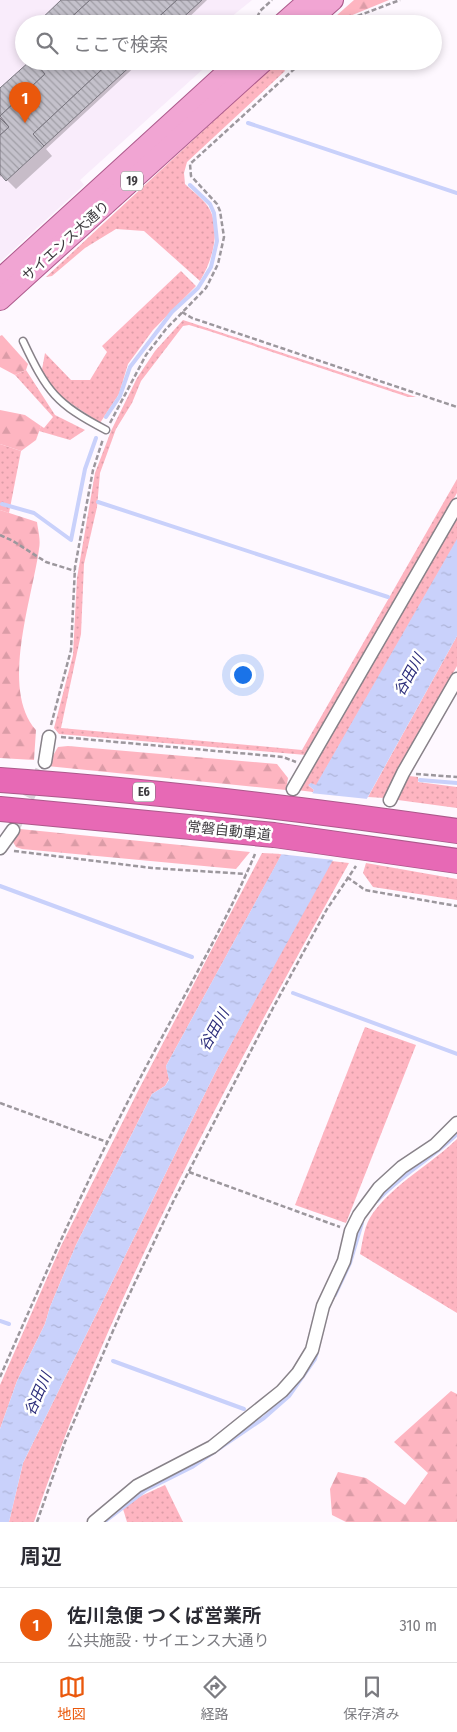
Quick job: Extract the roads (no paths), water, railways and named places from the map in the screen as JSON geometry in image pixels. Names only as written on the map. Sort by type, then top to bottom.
[{"type":"highway","name":"常磐自動車道","points":[[0,780],[381,809]]},
{"type":"highway","name":"常磐自動車道","points":[[0,809],[274,835],[356,856],[457,861]]},
{"type":"highway","points":[[381,809],[457,817]]},
{"type":"highway","points":[[381,809],[457,831]]},
{"type":"main road","points":[[292,15],[309,0]]},
{"type":"main road","points":[[316,15],[333,0]]},
{"type":"main road","name":"サイエンス大通り","points":[[0,279],[229,70]]},
{"type":"main road","name":"サイエンス大通り","points":[[0,300],[254,70]]},
{"type":"street","points":[[296,803],[306,766],[457,505]]},
{"type":"street","points":[[381,809],[457,679]]},
{"type":"street","points":[[45,762],[49,737]]},
{"type":"street","points":[[5,849],[13,830]]},
{"type":"street","points":[[94,1522],[137,1486],[212,1446],[282,1391],[293,1379],[312,1350],[324,1306],[344,1261],[351,1231],[358,1215],[379,1188],[402,1167],[435,1145],[457,1123]]},
{"type":"lane","points":[[22,341],[38,373],[57,400],[76,414],[106,430]]},
{"type":"water","name":"谷田川","points":[[457,539],[457,636],[215,1073],[23,1463],[9,1522],[0,1522],[0,1429],[17,1381],[45,1324],[50,1307],[76,1245],[152,1094],[165,1086],[169,1080],[166,1066],[279,859],[314,790],[308,785],[311,783],[316,785]]},
{"type":"waterway","points":[[248,123],[457,193]]},
{"type":"waterway","points":[[106,417],[120,396],[130,367],[172,312],[198,288],[211,267],[217,241],[214,213],[210,204],[190,185]]},
{"type":"waterway","points":[[2,504],[34,513],[71,540],[85,469],[96,438]]},
{"type":"waterway","points":[[98,502],[388,597]]},
{"type":"waterway","points":[[420,780],[457,783]]},
{"type":"waterway","points":[[0,886],[192,957]]},
{"type":"waterway","points":[[293,993],[457,1054]]},
{"type":"waterway","points":[[377,1201],[386,1191],[457,1134]]},
{"type":"waterway","points":[[335,1295],[350,1263],[362,1223]]},
{"type":"waterway","points":[[0,1321],[9,1324]]},
{"type":"waterway","points":[[104,1522],[146,1490],[192,1467],[264,1418],[289,1396],[315,1359],[317,1352]]},
{"type":"waterway","points":[[113,1361],[244,1409]]},
{"type":"tunnel","points":[[13,830],[45,762]]},
{"type":"place","name":"佐川急便 つくば営業所","points":[[25,123]]}]
